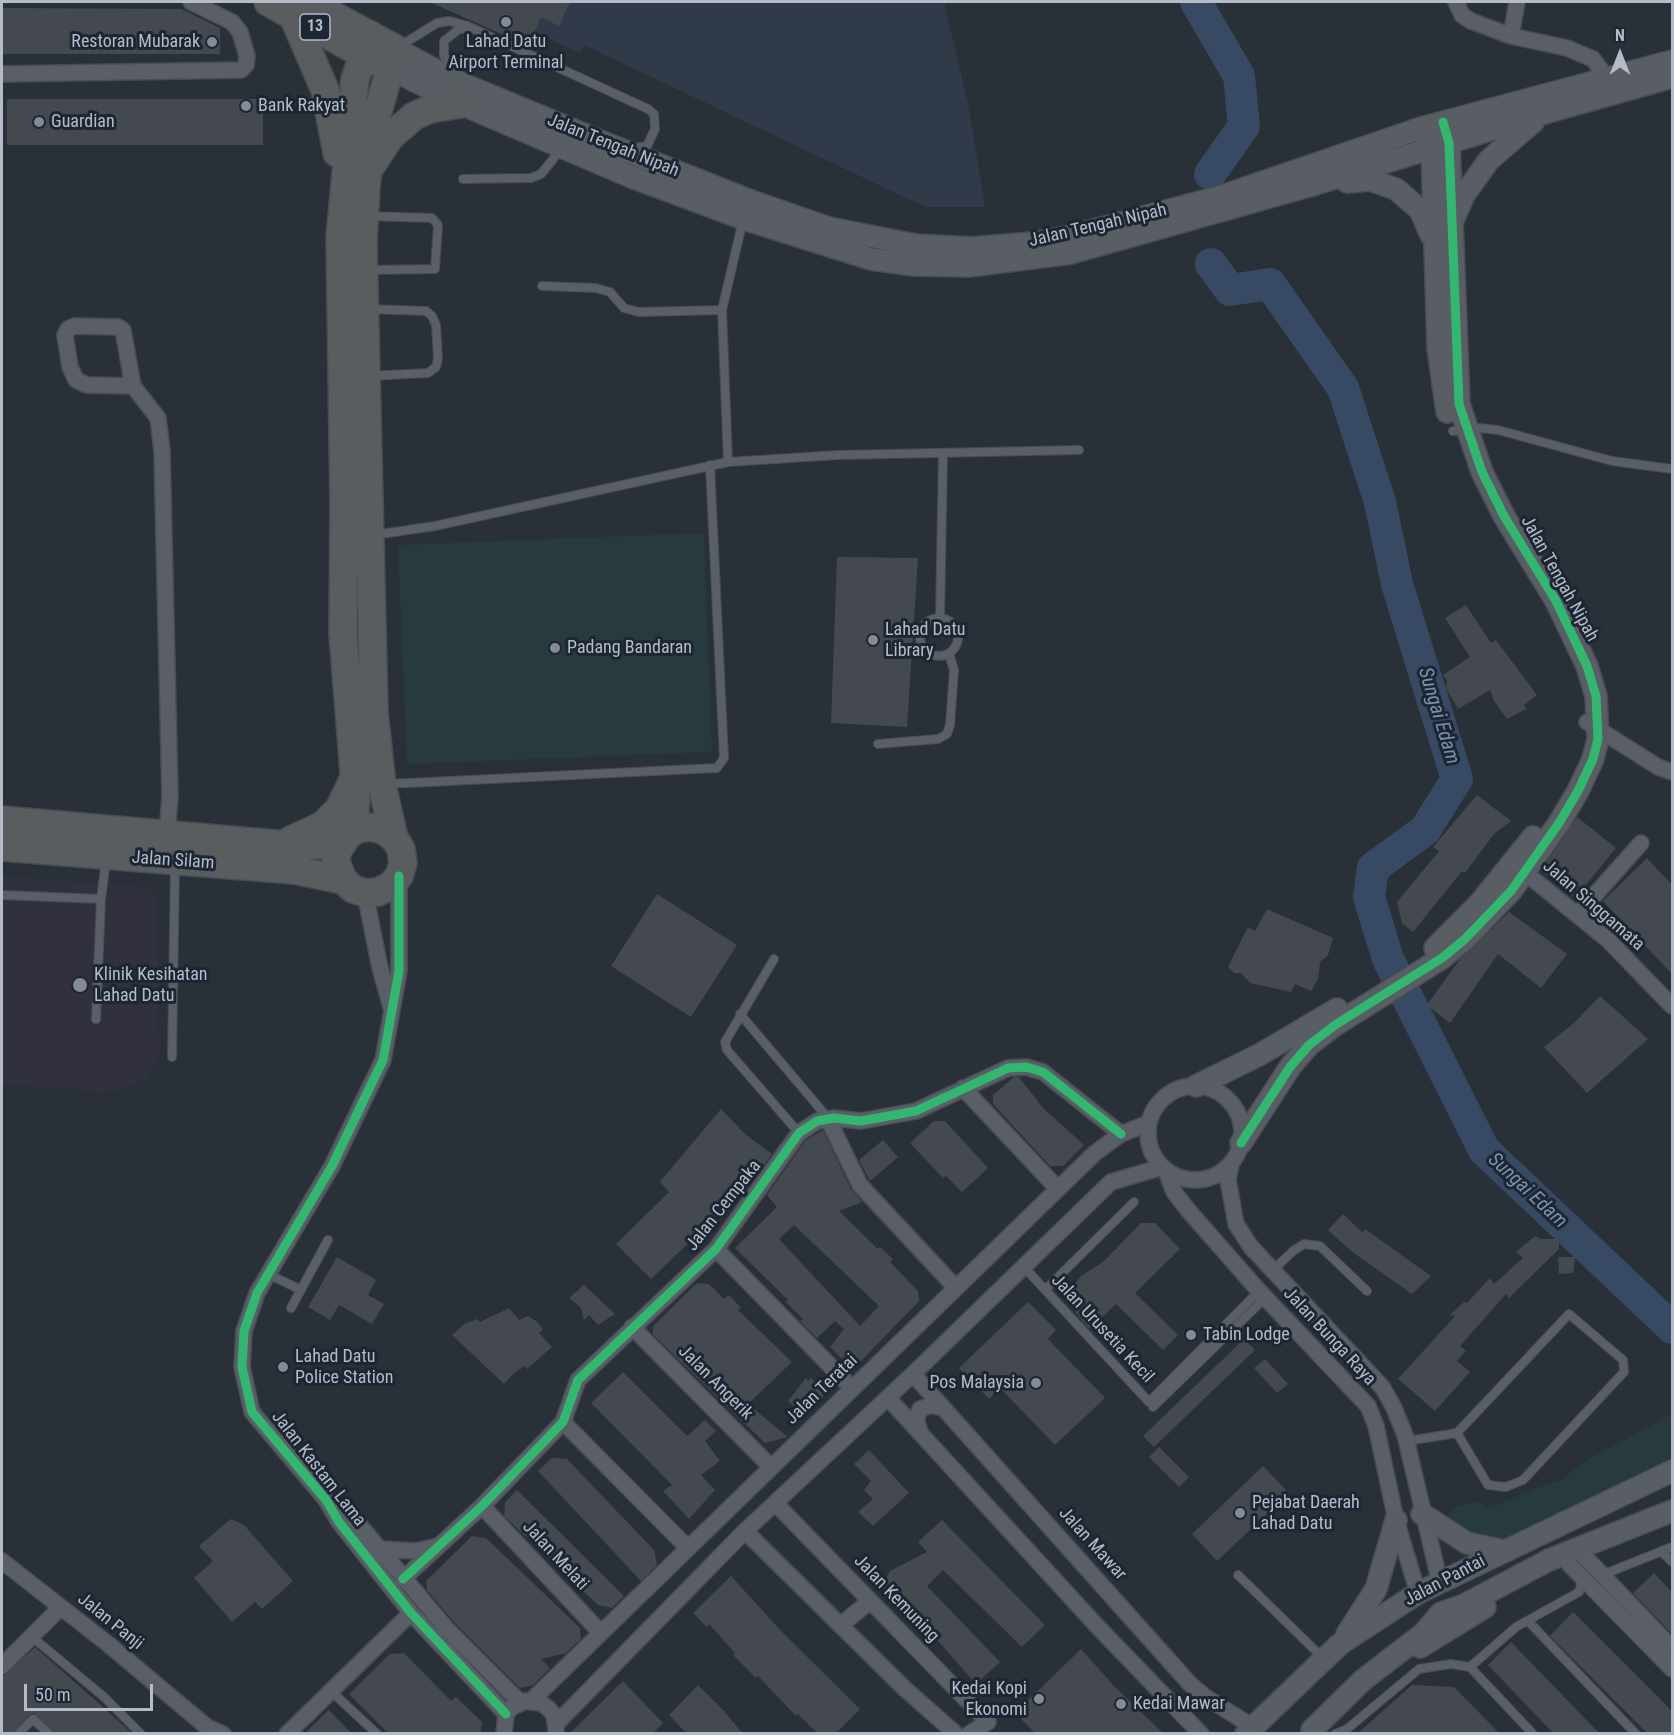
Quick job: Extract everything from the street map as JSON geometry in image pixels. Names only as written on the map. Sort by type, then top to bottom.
[{"type":"highway","name":"13","points":[[267,2],[301,9],[393,58]]},
{"type":"highway","points":[[301,9],[333,123],[342,193]]},
{"type":"highway","points":[[367,44],[355,79],[342,193],[339,283],[344,445],[343,634],[355,812],[336,862],[354,887],[378,892],[390,886],[399,876],[403,863],[401,849],[394,838],[382,784],[374,712],[363,270],[367,172],[374,125],[393,58]]},
{"type":"highway","points":[[367,172],[390,137],[414,116],[464,95]]},
{"type":"highway","points":[[272,844],[288,841],[323,825],[339,809],[354,774]]},
{"type":"highway","name":"Jalan Silam","points":[[2,820],[298,846],[344,840]]},
{"type":"highway","points":[[344,840],[357,829],[370,827],[383,830],[394,838]]},
{"type":"highway","name":"Jalan Silam","points":[[2,847],[294,870],[354,887]]},
{"type":"street","points":[[2,74],[241,70],[246,65],[247,56],[240,32],[232,22],[191,2]]},
{"type":"street","points":[[1456,2],[1462,15],[1471,21],[1511,36],[1567,48],[1593,59],[1607,78]]},
{"type":"street","points":[[1511,36],[1517,2]]},
{"type":"street","name":"Jalan Tengah Nipah","points":[[393,58],[563,147],[744,219],[871,259],[914,265],[969,266],[1071,253],[1309,186],[1548,112],[1672,77]]},
{"type":"street","name":"Jalan Tengah Nipah","points":[[464,95],[610,146],[751,201],[829,228],[892,242],[972,248],[1032,243],[1071,236],[1219,197],[1421,128],[1672,61]]},
{"type":"street","points":[[1450,226],[1464,195],[1489,160],[1522,129],[1548,112]]},
{"type":"street","points":[[1441,145],[1443,122]]},
{"type":"street","points":[[1421,128],[1441,145]]},
{"type":"street","name":"Jalan Tengah Nipah","points":[[1441,145],[1450,226],[1460,430]]},
{"type":"street","name":"Jalan Tengah Nipah","points":[[1196,1086],[1361,1002],[1426,962],[1436,948],[1518,867],[1549,817],[1575,768],[1592,725],[1596,696],[1572,629],[1504,516],[1460,430],[1446,410],[1438,348],[1436,246],[1441,145]]},
{"type":"street","points":[[1309,186],[1370,180],[1396,189],[1420,210],[1436,246]]},
{"type":"street","points":[[133,386],[87,385],[76,380],[70,368],[65,334],[69,329],[86,326],[118,327],[123,330],[133,386],[158,418],[162,451],[170,796],[167,835]]},
{"type":"street","points":[[1592,725],[1658,767],[1672,772]]},
{"type":"street","points":[[1578,914],[1641,843]]},
{"type":"street","name":"Jalan Singgamata","points":[[1518,867],[1608,940],[1672,1006]]},
{"type":"street","name":"Jalan Kastam Lama","points":[[399,876],[401,954],[383,1060],[332,1166],[258,1293],[244,1330],[242,1367],[252,1412],[326,1500],[339,1522],[411,1613],[506,1714]]},
{"type":"street","points":[[354,887],[392,1009]]},
{"type":"street","name":"Jalan Tengah Nipah","points":[[1241,1143],[1290,1067],[1309,1045],[1361,1002]]},
{"type":"street","name":"Jalan Cempaka","points":[[403,1579],[482,1506],[562,1422],[578,1380],[716,1249],[799,1133],[817,1121],[828,1119],[861,1121],[916,1111],[1008,1068],[1026,1067],[1043,1072],[1121,1134]]},
{"type":"street","points":[[1196,1086],[1218,1092],[1235,1107],[1242,1129],[1241,1143],[1231,1165],[1218,1174],[1198,1180],[1177,1176],[1164,1169],[1153,1153],[1149,1138],[1149,1123],[1158,1104],[1166,1096],[1175,1090],[1196,1086]]},
{"type":"street","points":[[963,1088],[1058,1189]]},
{"type":"street","points":[[828,1119],[860,1185],[956,1288]]},
{"type":"street","name":"Jalan Teratai","points":[[506,1714],[526,1701],[600,1632],[1095,1153],[1121,1134],[1149,1123]]},
{"type":"street","name":"Jalan Bunga Raya","points":[[1231,1165],[1228,1180],[1236,1224],[1251,1247],[1383,1388],[1407,1441],[1422,1514],[1440,1582]]},
{"type":"street","points":[[556,1729],[745,1531],[888,1398],[1111,1182],[1164,1169]]},
{"type":"street","name":"Jalan Bunga Raya","points":[[1164,1169],[1174,1192],[1181,1201],[1262,1294],[1368,1406],[1376,1426],[1396,1520],[1418,1593]]},
{"type":"street","points":[[716,1249],[852,1388]]},
{"type":"street","name":"Jalan Angerik","points":[[632,1327],[771,1467]]},
{"type":"street","name":"Jalan Mawar","points":[[913,1374],[1191,1684],[1250,1730]]},
{"type":"street","points":[[888,1398],[1097,1626],[1201,1734]]},
{"type":"street","points":[[922,1434],[916,1424],[921,1409],[932,1405],[944,1408]]},
{"type":"street","points":[[562,1422],[687,1547]]},
{"type":"street","name":"Jalan Pantai","points":[[1250,1730],[1340,1644],[1418,1593],[1672,1471]]},
{"type":"street","name":"Jalan Kastam Lama","points":[[326,1500],[352,1516],[446,1628],[526,1701],[548,1708],[556,1729]]},
{"type":"street","name":"Jalan Kemuning","points":[[776,1503],[988,1722],[969,1734]]},
{"type":"street","name":"Jalan Melati","points":[[482,1506],[600,1632]]},
{"type":"street","points":[[1310,1732],[1363,1680],[1424,1633],[1441,1613],[1464,1605],[1549,1560],[1672,1511]]},
{"type":"street","points":[[1422,1514],[1467,1543],[1504,1551]]},
{"type":"street","points":[[1310,1732],[1409,1654],[1480,1610],[1672,1518]]},
{"type":"street","points":[[1340,1644],[1376,1589],[1396,1520]]},
{"type":"street","points":[[745,1531],[904,1688],[956,1734]]},
{"type":"street","points":[[379,1549],[416,1551],[440,1545]]},
{"type":"street","name":"Jalan Panji","points":[[2,1561],[207,1727],[223,1734]]},
{"type":"street","points":[[1578,1565],[1602,1575],[1672,1648]]},
{"type":"street","points":[[1578,1565],[1672,1669]]},
{"type":"street","points":[[1440,1582],[1443,1596],[1441,1613]]},
{"type":"street","points":[[1418,1593],[1430,1608],[1441,1613]]},
{"type":"street","points":[[841,1625],[870,1601]]},
{"type":"street","points":[[2,1666],[61,1607]]},
{"type":"street","points":[[286,1734],[332,1692],[411,1613]]},
{"type":"street","points":[[504,1734],[506,1714]]},
{"type":"lane","points":[[393,58],[437,23],[456,22],[472,28],[648,109],[654,114],[655,129],[647,146],[632,149],[610,146]]},
{"type":"lane","points":[[464,95],[442,51],[448,36],[459,29],[472,28]]},
{"type":"lane","points":[[463,179],[531,178],[541,174],[563,147]]},
{"type":"lane","points":[[363,270],[435,269],[438,225],[432,218],[364,216]]},
{"type":"lane","points":[[728,462],[722,310],[744,219]]},
{"type":"lane","points":[[542,286],[603,290],[610,292],[624,308],[639,312],[722,310]]},
{"type":"lane","points":[[364,309],[426,311],[432,316],[436,325],[438,359],[436,367],[428,373],[365,377]]},
{"type":"lane","points":[[1460,430],[1498,430],[1612,461],[1672,469]]},
{"type":"lane","points":[[370,536],[435,526],[728,462],[1079,450]]},
{"type":"lane","points":[[940,617],[943,453]]},
{"type":"lane","points":[[382,784],[717,768],[724,758],[710,465]]},
{"type":"lane","points":[[940,617],[948,620],[958,632],[956,648],[950,654],[943,656],[928,654],[920,642],[919,635],[926,622],[940,617]]},
{"type":"lane","points":[[878,744],[938,739],[947,734],[950,725],[954,670],[950,654]]},
{"type":"lane","points":[[96,1019],[101,898],[106,855]]},
{"type":"lane","points":[[172,1057],[175,861]]},
{"type":"lane","points":[[2,896],[101,898]]},
{"type":"lane","points":[[774,959],[727,1035],[725,1042],[727,1050],[799,1133]]},
{"type":"lane","points":[[740,1014],[828,1119]]},
{"type":"lane","points":[[1045,1290],[1134,1202]]},
{"type":"lane","points":[[291,1308],[299,1289],[328,1240]]},
{"type":"lane","points":[[1272,1271],[1304,1244],[1320,1246],[1367,1291]]},
{"type":"lane","name":"Jalan Urusetia Kecil","points":[[1024,1268],[1149,1402],[1262,1294]]},
{"type":"lane","points":[[268,1274],[299,1289]]},
{"type":"lane","name":"Jalan Urusetia Kecil","points":[[1153,1407],[1262,1294]]},
{"type":"lane","points":[[1407,1441],[1457,1433],[1569,1314],[1623,1360],[1624,1372],[1523,1480],[1506,1487],[1488,1485],[1457,1433]]},
{"type":"lane","points":[[1602,1575],[1672,1546]]},
{"type":"lane","points":[[1661,1551],[1672,1562]]},
{"type":"lane","points":[[1470,1666],[1516,1627],[1579,1592],[1583,1584],[1578,1565]]},
{"type":"lane","points":[[1238,1575],[1324,1659]]},
{"type":"lane","points":[[1528,1621],[1636,1734]]},
{"type":"lane","points":[[31,1636],[104,1697],[141,1734]]},
{"type":"lane","points":[[1335,1734],[1346,1731],[1419,1669],[1451,1664],[1470,1666],[1533,1734]]},
{"type":"lane","points":[[332,1692],[377,1734]]},
{"type":"lane","points":[[18,1734],[33,1719],[49,1734]]},
{"type":"shaded area","points":[[449,2],[944,2],[968,103],[985,207],[925,207],[584,45],[580,53],[535,32],[528,46],[445,9]]},
{"type":"shaded area","name":"Klinik Kesihatan Lahad Datu","points":[[2,876],[148,887],[157,894],[159,1060],[147,1078],[123,1090],[102,1092],[2,1084]]},
{"type":"green space","name":"Padang Bandaran","points":[[704,533],[712,752],[407,764],[398,545]]},
{"type":"green space","points":[[1672,1414],[1672,1466],[1503,1546],[1444,1524],[1456,1506],[1479,1502],[1490,1508],[1538,1487],[1561,1481],[1583,1462]]},
{"type":"building","name":"Lahad Datu Airport Terminal","points":[[430,2],[570,2],[559,26],[541,17],[528,46]]},
{"type":"building","points":[[2,8],[181,9],[220,28],[220,54],[2,54]]},
{"type":"building","points":[[7,99],[263,99],[263,145],[7,145]]},
{"type":"building","name":"Lahad Datu Library","points":[[837,557],[918,558],[907,727],[831,723]]},
{"type":"building","points":[[1466,605],[1491,643],[1496,640],[1537,695],[1524,705],[1526,709],[1507,719],[1494,701],[1490,690],[1458,709],[1446,688],[1447,680],[1443,675],[1470,657],[1445,618]]},
{"type":"building","points":[[1477,795],[1511,821],[1494,834],[1465,873],[1462,871],[1413,932],[1402,923],[1397,902],[1439,851],[1433,847]]},
{"type":"building","points":[[1577,817],[1616,848],[1575,898],[1541,871]]},
{"type":"building","points":[[1647,858],[1672,885],[1672,974],[1603,901]]},
{"type":"building","points":[[657,894],[737,945],[691,1017],[611,966]]},
{"type":"building","points":[[1267,909],[1333,938],[1328,955],[1320,962],[1318,979],[1311,991],[1295,984],[1291,992],[1250,983],[1241,973],[1234,973],[1228,967],[1248,927],[1255,931]]},
{"type":"building","points":[[1509,912],[1567,954],[1541,988],[1498,954],[1450,1023],[1427,1005],[1460,959]]},
{"type":"building","points":[[1600,996],[1648,1039],[1587,1093],[1544,1047],[1574,1023]]},
{"type":"building","points":[[1014,1077],[1019,1077],[1043,1108],[1084,1145],[1063,1166],[1050,1166],[993,1104],[993,1095]]},
{"type":"building","points":[[721,1109],[746,1135],[772,1154],[757,1174],[756,1172],[707,1225],[651,1279],[616,1244],[669,1192],[660,1182]]},
{"type":"building","points":[[934,1121],[945,1121],[988,1168],[962,1192],[946,1176],[943,1178],[910,1143]]},
{"type":"building","points":[[823,1130],[851,1189],[862,1202],[839,1211],[878,1249],[880,1247],[893,1259],[890,1262],[918,1291],[919,1301],[861,1361],[846,1363],[830,1347],[844,1329],[835,1321],[817,1338],[800,1321],[803,1319],[786,1302],[788,1300],[735,1248],[777,1207],[767,1195],[806,1140]],"holes":[[[794,1225],[879,1306],[860,1326],[779,1239]]]},
{"type":"building","points":[[883,1140],[898,1157],[870,1181],[859,1160]]},
{"type":"building","points":[[1343,1214],[1363,1233],[1365,1229],[1431,1276],[1412,1294],[1351,1251],[1328,1230]]},
{"type":"building","points":[[1141,1223],[1155,1223],[1180,1249],[1135,1293],[1178,1335],[1163,1350],[1116,1304],[1089,1329],[1064,1298],[1081,1276],[1103,1262]]},
{"type":"building","points":[[1535,1236],[1541,1239],[1559,1239],[1559,1249],[1509,1298],[1506,1294],[1460,1346],[1466,1351],[1457,1361],[1470,1372],[1435,1411],[1398,1379],[1455,1316],[1450,1315],[1464,1302],[1467,1303],[1490,1278],[1494,1284],[1523,1258],[1516,1252]]},
{"type":"building","points":[[337,1257],[376,1280],[368,1295],[384,1304],[372,1324],[339,1305],[330,1320],[308,1307]]},
{"type":"building","points":[[1558,1257],[1575,1257],[1573,1273],[1559,1274]]},
{"type":"building","points":[[697,1283],[709,1284],[724,1299],[729,1295],[741,1308],[738,1310],[792,1362],[748,1404],[788,1437],[765,1443],[653,1335],[653,1326]]},
{"type":"building","points":[[584,1285],[615,1314],[598,1325],[589,1315],[584,1320],[581,1308],[569,1298]]},
{"type":"building","points":[[1028,1302],[1056,1330],[1048,1339],[1105,1398],[1055,1445],[1000,1388],[989,1399],[959,1368]]},
{"type":"building","points":[[509,1308],[519,1320],[528,1316],[536,1321],[543,1329],[539,1333],[552,1347],[527,1369],[524,1366],[512,1375],[504,1384],[452,1335],[464,1324],[477,1319],[480,1322]]},
{"type":"building","points":[[1244,1339],[1255,1350],[1154,1447],[1143,1436]]},
{"type":"building","points":[[1265,1359],[1288,1384],[1277,1393],[1254,1368]]},
{"type":"building","points":[[623,1372],[687,1436],[705,1420],[716,1431],[705,1441],[720,1461],[701,1475],[715,1490],[689,1519],[663,1491],[672,1485],[591,1403]]},
{"type":"building","points":[[806,1378],[808,1381],[811,1378],[822,1389],[823,1398],[804,1416],[788,1401]]},
{"type":"building","points":[[1159,1447],[1189,1477],[1179,1487],[1149,1457]]},
{"type":"building","points":[[869,1450],[909,1493],[873,1526],[858,1512],[873,1499],[864,1490],[871,1481],[854,1464]]},
{"type":"building","points":[[552,1458],[567,1459],[654,1550],[657,1565],[641,1581],[538,1471]]},
{"type":"building","name":"Pejabat Daerah Lahad Datu","points":[[1263,1466],[1289,1493],[1217,1561],[1192,1534]]},
{"type":"building","points":[[517,1490],[624,1596],[612,1608],[598,1605],[504,1516],[505,1502]]},
{"type":"building","points":[[231,1519],[244,1525],[293,1581],[262,1609],[255,1602],[232,1622],[194,1578],[213,1561],[199,1546]]},
{"type":"building","points":[[942,1520],[1045,1625],[1022,1647],[943,1570],[927,1586],[1000,1662],[976,1684],[938,1641],[881,1587],[890,1571],[927,1552],[918,1542]]},
{"type":"building","points":[[472,1536],[486,1538],[580,1628],[581,1639],[566,1653],[541,1659],[550,1668],[533,1685],[520,1688],[453,1621],[427,1590],[426,1581]]},
{"type":"building","points":[[1654,1573],[1672,1592],[1672,1634],[1633,1593]]},
{"type":"building","points":[[731,1576],[782,1632],[860,1709],[835,1734],[818,1734],[798,1714],[796,1716],[758,1676],[756,1678],[733,1655],[735,1653],[709,1624],[707,1627],[693,1613]]},
{"type":"building","points":[[1573,1612],[1672,1711],[1672,1734],[1648,1734],[1550,1636]]},
{"type":"building","points":[[1511,1642],[1600,1734],[1554,1734],[1488,1665]]},
{"type":"building","points":[[35,1647],[132,1734],[55,1734],[34,1713],[29,1715],[12,1734],[2,1734],[2,1677]]},
{"type":"building","points":[[1081,1649],[1114,1686],[1164,1734],[1036,1734],[1015,1713]]},
{"type":"building","points":[[404,1653],[451,1701],[456,1697],[482,1722],[480,1734],[389,1734],[349,1694],[390,1654]]},
{"type":"building","points":[[623,1681],[663,1723],[652,1734],[569,1734]]},
{"type":"building","points":[[698,1685],[743,1734],[687,1734],[669,1715]]},
{"type":"building","points":[[1412,1685],[1454,1687],[1500,1734],[1357,1734]]},
{"type":"building","points":[[329,1710],[352,1734],[304,1734]]},
{"type":"waterway","name":"Sungai Edam","points":[[1196,2],[1239,76],[1244,126],[1210,174]]},
{"type":"waterway","name":"Sungai Edam","points":[[1211,264],[1230,290],[1270,284],[1343,388],[1380,502],[1397,584],[1457,779],[1425,830],[1373,868],[1369,897],[1388,959],[1484,1150],[1672,1328]]},
{"type":"cycle path","points":[[1241,1143],[1290,1067],[1309,1045],[1335,1025],[1442,958],[1465,939],[1511,891],[1559,823],[1578,791],[1593,759],[1598,739],[1596,696],[1587,666],[1556,601],[1504,516],[1482,472],[1459,404],[1449,143],[1443,122]]},
{"type":"cycle path","points":[[399,876],[399,971],[383,1060],[332,1166],[257,1293],[244,1331],[242,1367],[252,1412],[326,1500],[339,1522],[411,1613],[506,1714]]},
{"type":"cycle path","points":[[403,1579],[482,1506],[563,1422],[578,1380],[716,1249],[799,1133],[817,1121],[834,1118],[861,1121],[916,1111],[1008,1068],[1026,1067],[1043,1072],[1121,1134]]},
{"type":"place","name":"Lahad Datu Airport Terminal","points":[[506,22]]},
{"type":"place","name":"Restoran Mubarak","points":[[212,42]]},
{"type":"place","name":"Bank Rakyat","points":[[246,106]]},
{"type":"place","name":"Guardian","points":[[39,122]]},
{"type":"place","name":"Lahad Datu Library","points":[[873,640]]},
{"type":"place","name":"Padang Bandaran","points":[[555,648]]},
{"type":"place","name":"Klinik Kesihatan Lahad Datu","points":[[80,985]]},
{"type":"place","name":"Tabin Lodge","points":[[1191,1335]]},
{"type":"place","name":"Lahad Datu Police Station","points":[[283,1367]]},
{"type":"place","name":"Pos Malaysia","points":[[1036,1383]]},
{"type":"place","name":"Pejabat Daerah Lahad Datu","points":[[1240,1513]]},
{"type":"place","name":"Kedai Kopi Ekonomi","points":[[1039,1699]]},
{"type":"place","name":"Kedai Mawar","points":[[1121,1704]]}]
